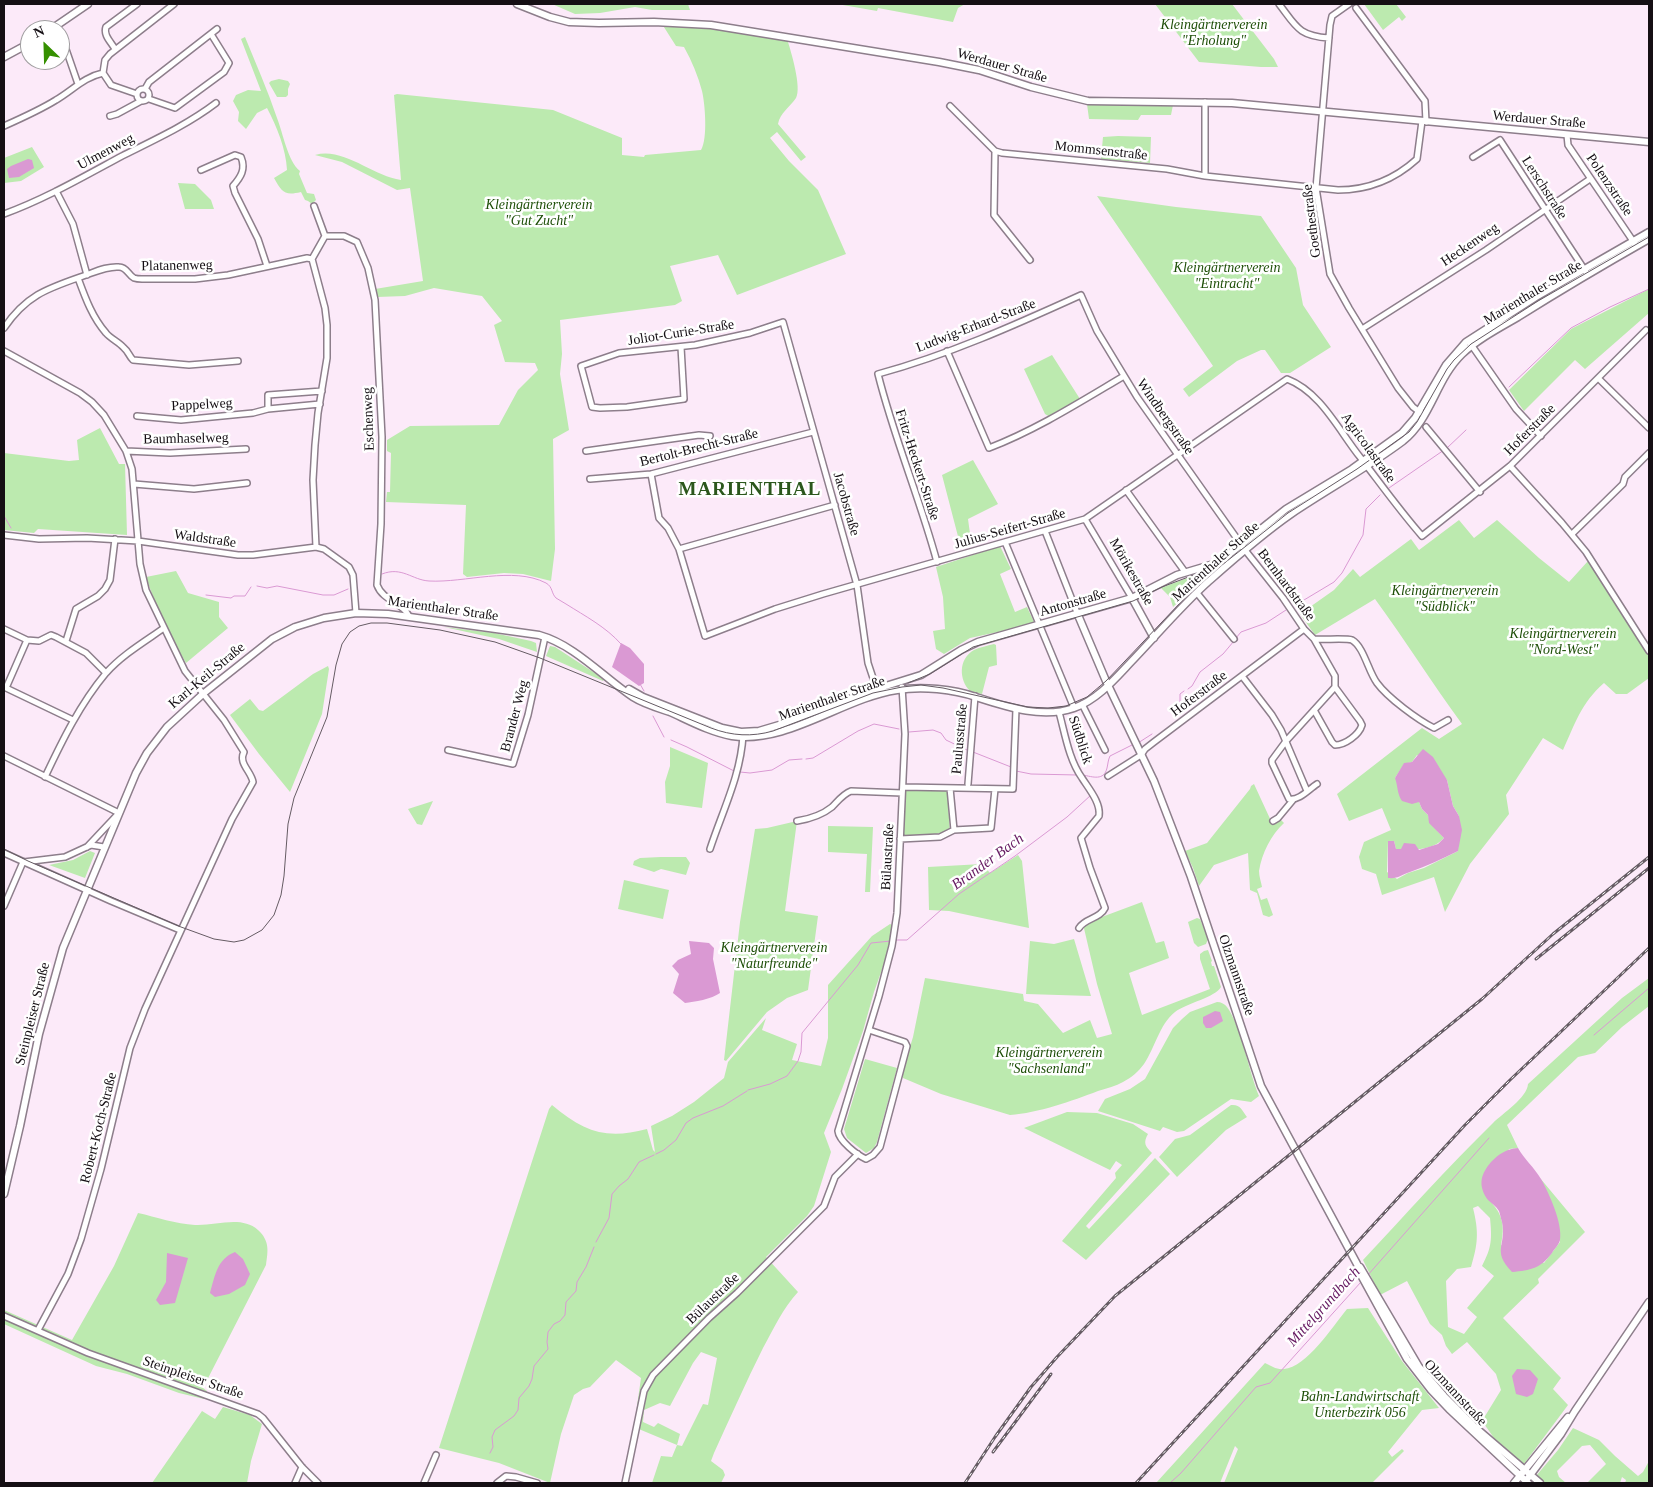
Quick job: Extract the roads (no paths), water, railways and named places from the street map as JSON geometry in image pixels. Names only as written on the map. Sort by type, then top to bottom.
[{"type":"main road","points":[[69,20],[88,4]]},
{"type":"main road","name":"Werdauer Straße","points":[[517,4],[569,22],[711,24],[939,62],[979,70],[1031,87],[1088,101],[1205,102],[1649,142]]},
{"type":"main road","points":[[4,57],[20,48]]},
{"type":"main road","name":"Marienthaler Straße","points":[[1635,244],[1649,232]]},
{"type":"main road","name":"Marienthaler Straße","points":[[356,613],[410,616],[545,637],[580,657],[637,699],[714,731],[769,734],[786,729],[877,691],[902,685],[975,696],[1031,712],[1059,712],[1074,708],[1108,686],[1243,548],[1289,515],[1349,478],[1402,433],[1421,413],[1446,365],[1455,353],[1586,272],[1649,238]]},
{"type":"main road","name":"Antonstraße","points":[[910,679],[922,675],[961,650],[978,642],[1078,615],[1132,598],[1185,572],[1214,564],[1243,548]]},
{"type":"main road","name":"Mörikestraße","points":[[1132,598],[1154,638]]},
{"type":"main road","name":"Karl-Keil-Straße","points":[[104,846],[136,773],[155,741],[180,714],[264,645],[281,634],[314,620],[356,613]]},
{"type":"main road","name":"Olzmannstraße","points":[[1078,615],[1108,686],[1154,781],[1189,872],[1261,1086],[1407,1359],[1448,1409],[1525,1478],[1540,1483]]},
{"type":"main road","points":[[922,675],[919,681],[923,688]]},
{"type":"main road","name":"Marienthaler Straße","points":[[902,685],[910,679]]},
{"type":"main road","name":"Steinpleiser Straße","points":[[4,1194],[39,1034],[61,955],[104,846]]},
{"type":"main road","points":[[1514,1483],[1525,1478],[1561,1434],[1574,1411],[1649,1302]]},
{"type":"street","points":[[115,49],[107,38],[106,26],[137,4]]},
{"type":"street","points":[[141,101],[136,94],[111,85],[103,73],[105,60],[115,49],[174,4]]},
{"type":"street","points":[[1279,4],[1299,30],[1311,36],[1329,38]]},
{"type":"street","name":"Goethestraße","points":[[1349,4],[1332,16],[1316,188],[1330,274],[1398,388],[1421,413]]},
{"type":"street","points":[[1356,8],[1425,101],[1424,121]]},
{"type":"street","points":[[136,94],[217,29]]},
{"type":"street","points":[[110,116],[148,98],[175,108],[224,72],[229,63],[211,34]]},
{"type":"street","points":[[70,61],[78,84]]},
{"type":"street","points":[[4,126],[49,104],[92,75],[103,73]]},
{"type":"street","points":[[145,88],[148,91],[148,98]]},
{"type":"street","points":[[1205,102],[1205,176]]},
{"type":"street","name":"Ulmenweg","points":[[4,214],[56,191],[198,116],[216,103]]},
{"type":"street","points":[[950,106],[995,151],[994,215],[1030,260]]},
{"type":"street","name":"Mommsenstraße","points":[[995,151],[1167,169],[1205,176],[1346,190],[1386,181],[1408,168],[1417,159],[1424,121]]},
{"type":"street","name":"Polenzstraße","points":[[1567,135],[1568,145],[1635,244]]},
{"type":"street","name":"Lerschstraße","points":[[1473,158],[1500,140],[1586,272]]},
{"type":"street","points":[[201,170],[235,155],[241,157],[244,163],[244,170],[239,180],[233,186],[258,239],[267,266]]},
{"type":"street","name":"Heckenweg","points":[[1362,329],[1486,250],[1590,179]]},
{"type":"street","points":[[56,191],[73,224],[87,275]]},
{"type":"street","points":[[314,206],[325,236],[312,259],[325,308],[327,325],[327,358],[314,444],[313,480],[316,547],[334,555],[349,567],[353,575],[356,613]]},
{"type":"street","name":"Eschenweg","points":[[325,236],[344,236],[357,242],[368,268],[375,300],[382,437],[378,585],[380,592],[407,611],[410,616]]},
{"type":"street","name":"Platanenweg","points":[[4,328],[26,302],[43,291],[67,280],[105,268],[120,267],[125,269],[134,278],[142,279],[195,279],[228,275],[307,258],[312,259]]},
{"type":"street","points":[[78,278],[96,320],[107,334],[126,349],[128,356],[133,360],[188,365],[238,361]]},
{"type":"street","name":"Ludwig-Erhard-Straße","points":[[878,374],[1003,330],[1081,295]]},
{"type":"street","name":"Windbergstraße","points":[[1081,295],[1097,331],[1124,376],[1243,548]]},
{"type":"street","name":"Joliot-Curie-Straße","points":[[681,347],[684,399],[627,407],[600,408],[592,406],[581,366],[619,353],[681,347],[750,333],[783,322]]},
{"type":"street","name":"Jacobstraße","points":[[783,322],[857,585],[868,663],[877,691]]},
{"type":"street","name":"Hoferstraße","points":[[1422,536],[1480,492],[1510,466],[1646,330]]},
{"type":"street","points":[[1470,343],[1516,409],[1541,436]]},
{"type":"street","name":"Robert-Koch-Straße","points":[[4,351],[92,402],[104,415],[126,451],[132,469],[142,577],[146,590],[185,671],[240,744],[244,752],[242,760],[254,782],[232,819],[145,1009],[130,1048],[101,1169],[81,1239],[68,1274],[38,1330]]},
{"type":"street","points":[[947,351],[989,448],[1050,419],[1124,376]]},
{"type":"street","name":"Fritz-Heckert-Straße","points":[[878,374],[894,433],[913,483],[937,562]]},
{"type":"street","points":[[1598,378],[1649,428]]},
{"type":"street","name":"Julius-Seifert-Straße","points":[[679,549],[705,636],[775,609],[1085,519],[1282,381],[1289,379]]},
{"type":"street","name":"Agricolastraße","points":[[1289,379],[1318,402],[1385,491],[1422,536]]},
{"type":"street","points":[[268,409],[268,395],[322,391]]},
{"type":"street","name":"Pappelweg","points":[[137,416],[181,420],[320,404]]},
{"type":"street","points":[[1426,427],[1480,492]]},
{"type":"street","name":"Bertolt-Brecht-Straße","points":[[590,479],[651,474],[813,432]]},
{"type":"street","points":[[586,451],[699,435],[710,436]]},
{"type":"street","name":"Baumhaselweg","points":[[126,451],[170,453],[246,449]]},
{"type":"street","points":[[1572,534],[1623,484],[1625,477],[1649,453]]},
{"type":"street","points":[[1510,466],[1572,534],[1611,589],[1649,651]]},
{"type":"street","points":[[651,474],[659,518],[668,528],[679,549],[835,505]]},
{"type":"street","points":[[134,484],[194,489],[247,483]]},
{"type":"street","points":[[1126,490],[1185,572]]},
{"type":"street","name":"Mörikestraße","points":[[1085,519],[1132,598]]},
{"type":"street","points":[[1045,531],[1078,615]]},
{"type":"street","name":"Waldstraße","points":[[4,535],[39,539],[138,540],[238,555],[253,555],[316,547]]},
{"type":"street","points":[[66,641],[76,609],[98,596],[110,580],[115,540]]},
{"type":"street","points":[[1005,542],[1074,708]]},
{"type":"street","name":"Bernhardstraße","points":[[1243,548],[1283,598],[1304,629],[1314,639],[1345,639],[1354,641],[1361,650],[1365,662],[1377,683],[1402,706],[1422,722],[1434,728],[1448,720]]},
{"type":"street","points":[[1197,593],[1234,639]]},
{"type":"street","points":[[45,777],[73,720],[106,673],[128,653],[164,628]]},
{"type":"street","points":[[4,629],[27,640],[39,641],[51,634],[86,653],[106,673]]},
{"type":"street","name":"Hoferstraße","points":[[1108,776],[1141,755],[1145,749],[1304,629]]},
{"type":"street","name":"Brander Weg","points":[[448,750],[513,764],[528,714],[545,637]]},
{"type":"street","points":[[1294,800],[1289,799],[1286,795],[1272,760],[1286,741],[1334,687],[1335,676],[1314,639]]},
{"type":"street","points":[[27,640],[5,687],[73,720]]},
{"type":"street","points":[[1242,676],[1272,716],[1286,741],[1307,790]]},
{"type":"street","name":"Bülaustraße","points":[[625,1483],[644,1391],[653,1375],[824,1206],[835,1177],[858,1154],[839,1137],[838,1131],[869,1030],[894,936],[897,913],[905,734],[902,685]]},
{"type":"street","points":[[1314,710],[1335,745],[1340,745],[1354,737],[1362,725],[1334,687]]},
{"type":"street","name":"Paulusstraße","points":[[968,784],[975,696]]},
{"type":"street","points":[[1082,704],[1105,750]]},
{"type":"street","points":[[797,821],[808,819],[826,811],[846,793],[851,791],[950,788],[1013,789],[1016,709]]},
{"type":"street","name":"Südblick","points":[[1059,712],[1079,775],[1094,796],[1100,812],[1099,816],[1081,838],[1105,908],[1103,913],[1082,923],[1078,928]]},
{"type":"street","points":[[710,850],[737,772],[741,756],[742,734]]},
{"type":"street","points":[[4,756],[118,813]]},
{"type":"street","points":[[1273,821],[1294,800],[1317,784]]},
{"type":"street","points":[[950,788],[954,830]]},
{"type":"street","points":[[900,838],[940,837],[954,830],[991,828],[995,789]]},
{"type":"street","name":"Karl-Keil-Straße","points":[[87,847],[118,813]]},
{"type":"street","name":"Karl-Keil-Straße","points":[[23,862],[65,857],[87,847],[104,846]]},
{"type":"street","points":[[4,852],[180,930]]},
{"type":"street","points":[[4,906],[23,862]]},
{"type":"street","points":[[858,1154],[866,1159],[880,1147],[907,1046],[905,1042],[869,1030]]},
{"type":"street","name":"Steinpleiser Straße","points":[[4,1316],[88,1353],[237,1406],[263,1418],[302,1466]]},
{"type":"street","points":[[424,1483],[436,1455]]},
{"type":"street","points":[[294,1483],[302,1466],[318,1483]]},
{"type":"street","points":[[497,1483],[506,1476],[537,1483]]},
{"type":"waterway","points":[[1509,387],[1571,328],[1649,289]]},
{"type":"waterway","points":[[1447,448],[1466,430]]},
{"type":"waterway","points":[[1389,488],[1444,450]]},
{"type":"waterway","points":[[1294,604],[1334,582],[1342,573],[1363,535],[1366,509],[1380,495]]},
{"type":"waterway","points":[[4,516],[11,528]]},
{"type":"waterway","points":[[382,574],[401,572],[429,581],[504,575],[533,578],[546,583],[556,598],[588,617],[621,644]]},
{"type":"waterway","points":[[257,586],[267,588],[277,586],[323,595],[334,595],[348,589]]},
{"type":"waterway","points":[[206,595],[231,598],[234,596],[245,596],[251,587]]},
{"type":"waterway","points":[[1236,638],[1241,632],[1266,623],[1286,610]]},
{"type":"waterway","points":[[1188,689],[1192,686],[1200,672],[1223,654],[1234,641]]},
{"type":"waterway","points":[[640,684],[644,691]]},
{"type":"waterway","points":[[1178,714],[1180,694],[1184,691]]},
{"type":"waterway","points":[[653,716],[664,737]]},
{"type":"waterway","points":[[806,759],[813,758],[858,731],[874,724],[899,729]]},
{"type":"waterway","points":[[909,732],[933,730],[941,733],[946,740],[969,751]]},
{"type":"waterway","points":[[1138,743],[1152,734]]},
{"type":"waterway","points":[[671,740],[734,771]]},
{"type":"waterway","points":[[1083,775],[1091,777],[1103,775],[1106,772],[1110,756],[1134,744]]},
{"type":"waterway","points":[[973,752],[1011,767]]},
{"type":"waterway","points":[[740,772],[750,773],[772,770],[789,760],[802,759]]},
{"type":"waterway","points":[[1016,771],[1031,774],[1077,775]]},
{"type":"waterway","name":"Brander Bach","points":[[896,940],[907,940],[959,894],[1015,856],[1067,817],[1091,795]]},
{"type":"waterway","name":"Brander Bach","points":[[748,1090],[770,1084],[787,1076],[798,1061],[801,1052],[802,1033],[858,965],[871,943],[891,941]]},
{"type":"waterway","name":"Mittelgrundbach","points":[[1594,1035],[1649,988]]},
{"type":"waterway","name":"Brander Bach","points":[[656,1154],[676,1140],[686,1123],[693,1118],[723,1106],[747,1091]]},
{"type":"waterway","name":"Mittelgrundbach","points":[[1367,1276],[1489,1138]]},
{"type":"waterway","name":"Brander Bach","points":[[596,1242],[609,1218],[612,1194],[628,1179],[639,1162],[654,1155]]},
{"type":"waterway","name":"Brander Bach","points":[[490,1453],[493,1447],[492,1437],[495,1430],[514,1416],[518,1410],[519,1398],[529,1386],[534,1366],[548,1349],[548,1332],[565,1315],[566,1302],[576,1291],[577,1282],[586,1267],[594,1247]]},
{"type":"waterway","name":"Mittelgrundbach","points":[[1170,1483],[1181,1473],[1256,1387],[1270,1383],[1361,1282]]},
{"type":"tram line","points":[[4,849],[181,927],[214,939],[234,942],[244,940],[262,930],[274,915],[281,895],[288,824],[294,798],[327,717],[336,665],[342,644],[350,632],[359,626],[371,623],[387,623],[440,630],[495,642],[540,658],[711,728],[734,734],[750,735],[773,731],[873,693],[921,685],[1028,707],[1048,708],[1066,706],[1087,697],[1106,681],[1199,583],[1288,513],[1357,469],[1409,432],[1417,422],[1447,369],[1471,344],[1538,301],[1649,237]]},
{"type":"tram line","points":[[908,683],[930,674],[973,647],[1133,601],[1162,587],[1212,568]]},
{"type":"railway","points":[[965,1483],[1031,1387],[1115,1296],[1482,999],[1553,934],[1649,857]]},
{"type":"railway","points":[[1536,959],[1649,868]]},
{"type":"railway","points":[[1136,1483],[1465,1125],[1649,948]]},
{"type":"railway","points":[[993,1452],[1051,1374]]},
{"type":"district","name":"MARIENTHAL","points":[[750,490]]},
{"type":"park label","name":"Kleingärtnerverein \"Erholung\"","points":[[1214,33]]},
{"type":"park label","name":"Kleingärtnerverein \"Gut Zucht\"","points":[[539,214]]},
{"type":"park label","name":"Kleingärtnerverein \"Eintracht\"","points":[[1227,276]]},
{"type":"park label","name":"Kleingärtnerverein \"Südblick\"","points":[[1445,600]]},
{"type":"park label","name":"Kleingärtnerverein \"Nord-West\"","points":[[1563,642]]},
{"type":"park label","name":"Kleingärtnerverein \"Naturfreunde\"","points":[[774,956]]},
{"type":"park label","name":"Kleingärtnerverein \"Sachsenland\"","points":[[1049,1062]]},
{"type":"park label","name":"Bahn-Landwirtschaft Unterbezirk 056","points":[[1360,1405]]}]
